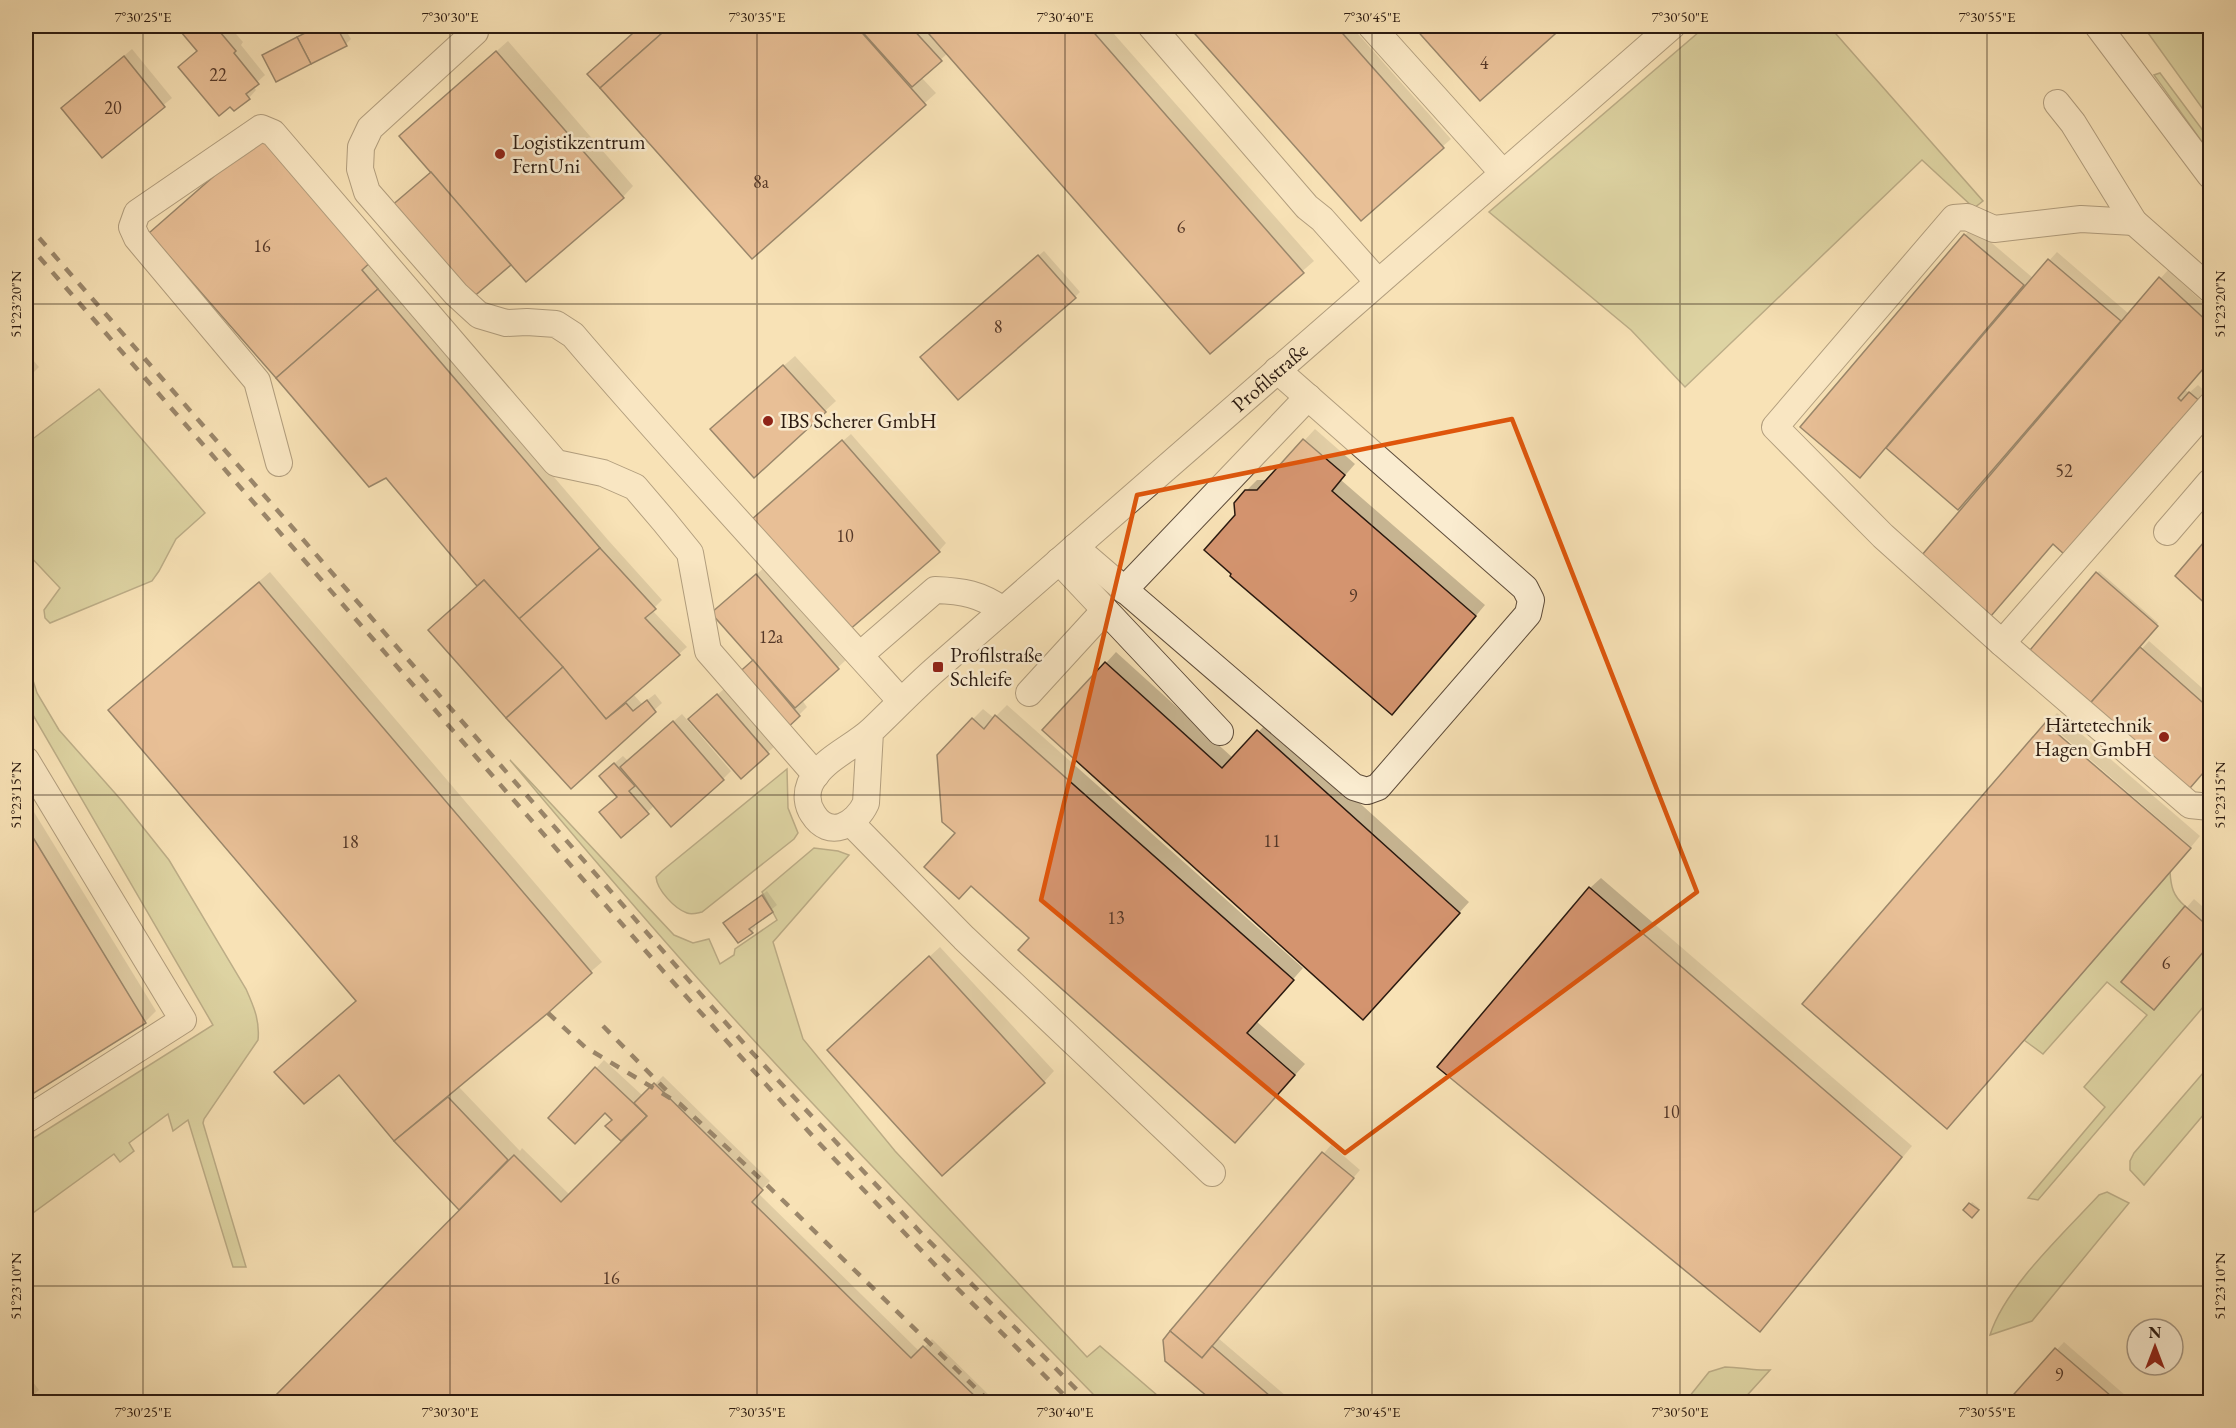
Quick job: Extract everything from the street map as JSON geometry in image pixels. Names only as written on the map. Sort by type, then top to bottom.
[{"type":"street","points":[[1151,26],[1307,207],[1322,219],[1378,282]]},
{"type":"street","points":[[1371,26],[1503,173]]},
{"type":"street","name":"Profilstraße","points":[[816,775],[845,749],[870,732],[900,700],[1672,26]]},
{"type":"street","points":[[2098,26],[2211,176]]},
{"type":"street","points":[[475,32],[370,128],[361,147],[360,169],[367,192],[456,294],[479,315],[506,323],[556,324],[573,335],[658,434],[707,485],[900,700]]},
{"type":"street","points":[[2057,103],[2073,123],[2134,222],[2211,289]]},
{"type":"street","points":[[279,463],[257,381],[137,238],[132,227],[137,213],[261,128],[273,133],[556,463],[603,473],[635,487],[690,553],[708,651],[816,775],[807,794],[808,806],[821,824],[833,827],[844,826],[851,823],[861,813],[866,803],[870,732]]},
{"type":"street","points":[[2134,222],[2081,219],[1994,229],[1967,217],[1954,218],[1775,427],[1883,536],[2002,643],[2190,805],[2211,807]]},
{"type":"street","points":[[1067,554],[1124,590],[1354,787],[1367,791],[1378,787],[1528,614],[1531,600],[1525,588],[1277,370]]},
{"type":"street","points":[[1124,590],[1308,397]]},
{"type":"street","points":[[2002,643],[2211,405]]},
{"type":"street","points":[[2167,532],[2211,482]]},
{"type":"street","points":[[1067,554],[1105,610],[1220,732]]},
{"type":"street","points":[[860,656],[935,590],[956,590],[985,597],[1003,610]]},
{"type":"street","points":[[1029,693],[1105,610]]},
{"type":"street","points":[[26,760],[183,1020],[26,1120]]},
{"type":"street","points":[[851,823],[964,938],[1212,1173]]},
{"type":"highlighted area","points":[[1512,419],[1697,892],[1345,1153],[1041,900],[1137,495]]},
{"type":"green space","points":[[1706,26],[1829,26],[1983,201],[1974,208],[1922,160],[1685,387],[1631,330],[1489,212]]},
{"type":"green space","points":[[2143,26],[2210,26],[2210,119]]},
{"type":"green space","points":[[2160,73],[2210,140],[2210,153],[2154,75]]},
{"type":"green space","points":[[99,389],[205,513],[176,539],[152,581],[50,623],[45,618],[44,610],[60,588],[26,552],[26,444]]},
{"type":"green space","points":[[26,640],[29,668],[37,693],[59,730],[122,801],[169,860],[246,989],[254,1008],[258,1040],[203,1123],[246,1267],[233,1267],[188,1120],[173,1131],[168,1114],[129,1143],[134,1151],[120,1162],[114,1154],[26,1218],[26,1143],[213,1025],[26,703]]},
{"type":"green space","points":[[510,760],[674,935],[693,943],[709,939],[720,964],[734,955],[735,949],[777,920],[762,892],[814,848],[849,855],[773,942],[803,1039],[895,1151],[1087,1357],[1100,1346],[1165,1402],[1102,1402],[1093,1394],[748,1034],[687,967]]},
{"type":"green space","points":[[787,769],[788,808],[798,833],[794,839],[702,912],[689,914],[677,908],[663,893],[656,877]]},
{"type":"green space","points":[[2170,872],[2173,891],[2185,906],[2121,982],[2154,1010],[2210,944],[2210,999],[2038,1200],[2028,1198],[2105,1107],[2084,1087],[2147,1015],[2107,982],[2043,1054],[2024,1040]]},
{"type":"green space","points":[[2210,1065],[2210,1107],[2144,1185],[2130,1170],[2130,1161],[2134,1153]]},
{"type":"green space","points":[[2107,1192],[2129,1203],[2032,1321],[1990,1335],[2008,1298],[2037,1261],[2099,1195]]},
{"type":"green space","points":[[1725,1367],[1770,1370],[1741,1402],[1685,1402],[1709,1372]]},
{"type":"building","points":[[176,26],[215,26],[259,84],[246,94],[250,99],[234,111],[230,107],[219,116],[178,67],[197,51]]},
{"type":"building","points":[[319,26],[336,26],[347,46],[311,64],[297,37]]},
{"type":"building","points":[[641,26],[670,26],[600,88],[587,74]]},
{"type":"building","points":[[670,26],[856,26],[926,105],[752,259],[600,88]]},
{"type":"building","points":[[857,26],[910,26],[942,61],[912,87]]},
{"type":"building","points":[[922,26],[1091,26],[1089,27],[1304,273],[1210,354]]},
{"type":"building","points":[[1188,26],[1336,26],[1444,148],[1361,221]]},
{"type":"building","points":[[1413,26],[1564,26],[1480,101]]},
{"type":"building","points":[[297,37],[311,64],[276,82],[262,55]]},
{"type":"building","name":"Logistikzentrum FernUni","points":[[496,51],[624,198],[526,282],[399,136]]},
{"type":"building","points":[[124,56],[165,107],[102,158],[61,108]]},
{"type":"building","points":[[263,133],[374,259],[362,270],[378,289],[276,378],[149,233]]},
{"type":"building","points":[[431,172],[511,265],[471,299],[390,207]]},
{"type":"building","points":[[1964,234],[2024,285],[1860,478],[1800,427]]},
{"type":"building","points":[[1038,255],[1076,298],[958,400],[920,357]]},
{"type":"building","points":[[2048,259],[2121,321],[1958,510],[1886,448]]},
{"type":"building","points":[[2159,277],[2210,324],[2210,361],[2178,398],[2181,401],[2189,392],[2202,403],[2177,432],[2173,428],[2065,555],[2053,544],[1991,616],[1922,555]]},
{"type":"building","points":[[378,289],[600,548],[519,619],[484,580],[477,586],[386,478],[369,487],[276,378]]},
{"type":"building","name":"IBS Scherer GmbH","points":[[783,365],[826,412],[754,478],[710,429]]},
{"type":"building","points":[[1303,439],[1345,475],[1332,491],[1476,616],[1392,715],[1230,576],[1231,574],[1204,550],[1235,515],[1234,503],[1245,490],[1257,490]]},
{"type":"building","points":[[842,440],[940,552],[848,631],[751,520]]},
{"type":"building","points":[[2210,535],[2210,608],[2175,576]]},
{"type":"building","points":[[600,548],[656,609],[645,618],[680,655],[606,719],[519,619]]},
{"type":"building","points":[[2096,572],[2158,626],[2074,722],[2014,669]]},
{"type":"building","points":[[756,574],[839,669],[795,708],[711,613]]},
{"type":"building","points":[[484,580],[563,667],[506,718],[428,630]]},
{"type":"building","points":[[259,582],[592,973],[548,1013],[394,1141],[339,1075],[304,1104],[274,1072],[356,1001],[108,710]]},
{"type":"building","name":"Härtetechnik Hagen GmbH","points":[[2140,647],[2210,709],[2210,765],[2184,795],[2085,709]]},
{"type":"building","points":[[753,660],[800,716],[784,731],[735,676]]},
{"type":"building","points":[[1105,662],[1222,768],[1257,730],[1460,913],[1363,1020],[1042,730]]},
{"type":"building","points":[[563,667],[606,719],[626,703],[633,711],[647,700],[656,712],[571,789],[506,718]]},
{"type":"building","points":[[717,694],[769,754],[741,779],[688,719]]},
{"type":"building","points":[[995,715],[1294,980],[1247,1033],[1295,1075],[1235,1143],[1018,950],[1029,938],[971,886],[959,899],[924,867],[955,833],[942,822],[937,755],[972,718],[984,729]]},
{"type":"building","points":[[673,721],[724,780],[671,827],[620,767]]},
{"type":"building","points":[[2045,723],[2191,848],[1947,1129],[1802,1004]]},
{"type":"building","points":[[614,763],[635,786],[629,791],[649,814],[621,838],[599,812],[617,797],[599,776]]},
{"type":"building","points":[[26,826],[146,1023],[26,1098]]},
{"type":"building","points":[[1589,887],[1902,1157],[1760,1332],[1437,1067]]},
{"type":"building","points":[[762,895],[773,912],[749,929],[753,933],[738,943],[723,923]]},
{"type":"building","points":[[2185,906],[2210,928],[2210,944],[2154,1010],[2121,982]]},
{"type":"building","points":[[929,956],[1045,1083],[942,1176],[827,1050]]},
{"type":"building","points":[[595,1067],[647,1116],[621,1141],[605,1126],[612,1120],[605,1113],[575,1144],[548,1118]]},
{"type":"building","points":[[654,1083],[763,1190],[752,1202],[911,1358],[923,1346],[981,1402],[269,1402],[514,1155],[561,1202],[647,1116],[634,1103]]},
{"type":"building","points":[[448,1097],[508,1160],[459,1210],[394,1141]]},
{"type":"building","points":[[1322,1152],[1354,1178],[1202,1358],[1170,1331]]},
{"type":"building","points":[[1969,1203],[1979,1210],[1972,1218],[1963,1210]]},
{"type":"building","points":[[1170,1331],[1202,1358],[1212,1346],[1277,1402],[1214,1402],[1165,1361],[1163,1340]]},
{"type":"building","points":[[2055,1348],[2118,1402],[2007,1402]]},
{"type":"railway","points":[[26,223],[747,1047],[924,1236],[1089,1402]]},
{"type":"railway","points":[[26,242],[664,972],[819,1143],[958,1289],[1071,1402]]},
{"type":"railway","points":[[548,1013],[585,1047],[680,1104],[766,1184],[990,1402]]},
{"type":"railway","points":[[603,1026],[667,1091]]},
{"type":"place","name":"Logistikzentrum FernUni","points":[[500,154]]},
{"type":"place","name":"IBS Scherer GmbH","points":[[768,421]]},
{"type":"place","name":"Profilstraße Schleife","points":[[938,667]]},
{"type":"place","name":"Härtetechnik Hagen GmbH","points":[[2164,737]]}]
